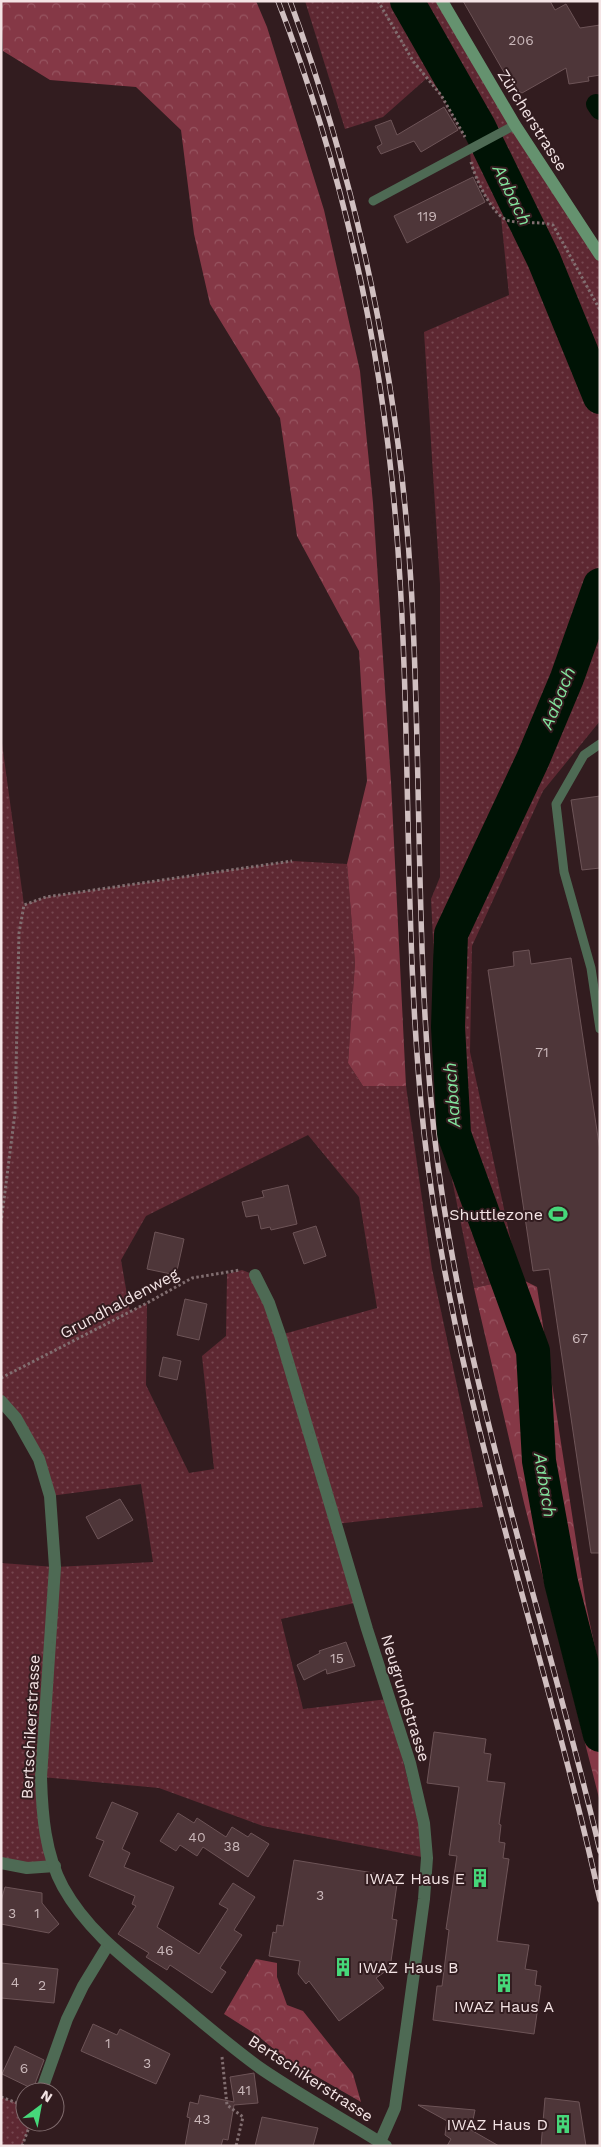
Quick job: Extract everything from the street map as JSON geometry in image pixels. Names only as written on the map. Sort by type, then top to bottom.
[{"type":"main road","name":"Zürcherstrasse","points":[[442,1],[516,125],[599,252]]},
{"type":"street","name":"Neugrundstrasse","points":[[255,1275],[269,1303],[280,1335],[370,1638],[410,1763],[424,1823],[427,1858],[424,1899],[395,2108],[381,2145]]},
{"type":"street","name":"Bertschikerstrasse","points":[[1,1401],[16,1418],[39,1458],[50,1496],[55,1567],[42,1802],[46,1838],[62,1885],[77,1910],[108,1945],[262,2069],[381,2145]]},
{"type":"street","points":[[1,1863],[26,1868],[55,1866]]},
{"type":"street","points":[[45,2082],[67,2019],[82,1986],[108,1945]]},
{"type":"lane","points":[[373,201],[516,125]]},
{"type":"lane","points":[[600,744],[584,755],[556,804],[564,872],[591,968],[600,1029]]},
{"type":"path","points":[[378,1],[413,61],[441,95],[473,148],[473,171],[493,209],[501,217],[516,222],[552,225],[600,310]]},
{"type":"path","points":[[1,1222],[15,1113],[19,933],[24,905],[46,897],[292,861]]},
{"type":"path","name":"Grundhaldenweg","points":[[1,1378],[147,1304],[192,1278],[242,1270],[255,1275]]},
{"type":"path","points":[[229,2043],[220,2059],[227,2105],[243,2117],[236,2146]]},
{"type":"path","points":[[1,2097],[15,2102]]},
{"type":"path","points":[[22,2146],[27,2132]]},
{"type":"shaded area","points":[[305,1],[442,1],[600,251],[600,721],[543,791],[472,946],[470,1052],[519,1278],[474,1288],[443,1135],[431,899],[440,877],[440,584],[424,332],[509,295],[501,217],[478,182],[472,166],[469,144],[459,124],[427,78],[383,117],[345,129]]},
{"type":"shaded area","points":[[1,736],[24,905],[46,897],[292,861],[347,864],[355,963],[348,1063],[363,1086],[406,1086],[432,1269],[483,1507],[336,1524],[359,1602],[281,1619],[303,1709],[388,1699],[427,1858],[263,1826],[159,1788],[42,1777],[55,1866],[1,1863],[1,1563],[55,1567],[153,1562],[141,1484],[50,1496],[39,1459],[1,1401]],"holes":[[[308,1135],[359,1197],[377,1308],[280,1335],[255,1275],[242,1270],[227,1274],[226,1336],[202,1356],[214,1469],[189,1473],[146,1385],[147,1303],[130,1312],[121,1260],[146,1216]]]},
{"type":"shaded area","points":[[1,2097],[15,2102],[15,2132],[27,2132],[22,2146],[1,2146]]},
{"type":"green space","points":[[1,1],[256,1],[267,27],[324,210],[360,371],[373,503],[391,782],[406,1086],[363,1086],[348,1063],[355,963],[347,864],[367,781],[359,651],[297,536],[280,418],[210,304],[194,234],[181,130],[136,87],[50,80],[3,51]]},
{"type":"green space","points":[[519,1278],[537,1287],[586,1605],[600,1671],[600,1802],[524,1503],[474,1288]]},
{"type":"green space","points":[[256,1959],[277,1963],[277,1977],[287,2005],[303,2011],[353,2074],[361,2102],[283,2057],[257,2035],[224,2014]]},
{"type":"building","points":[[463,1],[550,1],[555,10],[566,4],[580,28],[600,25],[600,75],[588,77],[589,81],[569,84],[566,68],[522,93],[513,88]]},
{"type":"building","points":[[444,107],[458,130],[421,152],[414,141],[381,154],[377,147],[382,144],[375,126],[391,120],[397,135]]},
{"type":"building","points":[[473,177],[485,202],[407,243],[394,216]]},
{"type":"building","points":[[600,796],[600,868],[582,870],[571,800]]},
{"type":"building","points":[[529,950],[531,964],[571,958],[600,1151],[600,1553],[591,1553],[549,1269],[533,1271],[488,970],[514,966],[513,952]]},
{"type":"building","points":[[288,1185],[297,1224],[271,1230],[270,1227],[261,1229],[258,1215],[246,1217],[242,1202],[264,1197],[262,1191]]},
{"type":"building","points":[[316,1226],[326,1256],[304,1264],[293,1233]]},
{"type":"building","points":[[155,1232],[184,1239],[176,1275],[147,1269]]},
{"type":"building","points":[[185,1299],[207,1304],[199,1340],[177,1335]]},
{"type":"building","points":[[163,1357],[181,1361],[177,1380],[159,1376]]},
{"type":"building","points":[[120,1499],[133,1520],[98,1539],[86,1517]]},
{"type":"building","points":[[346,1642],[355,1666],[327,1674],[326,1669],[304,1680],[297,1665],[320,1653],[319,1651]]},
{"type":"building","points":[[434,1732],[486,1739],[484,1753],[491,1754],[487,1781],[505,1783],[499,1824],[501,1825],[499,1842],[505,1843],[503,1858],[509,1859],[497,1941],[529,1945],[525,1969],[537,1971],[535,1985],[541,1986],[534,2034],[433,2020],[437,1986],[442,1986],[449,1930],[446,1929],[457,1856],[449,1855],[459,1787],[427,1783]]},
{"type":"building","points":[[112,1802],[138,1813],[122,1849],[130,1853],[124,1867],[174,1887],[157,1927],[199,1954],[228,1909],[219,1904],[233,1883],[255,1897],[234,1930],[242,1935],[220,1968],[226,1972],[212,1993],[170,1965],[167,1970],[146,1957],[149,1953],[118,1934],[136,1906],[132,1904],[135,1896],[89,1876],[104,1841],[96,1838]]},
{"type":"building","points":[[178,1813],[194,1823],[197,1818],[226,1837],[232,1827],[248,1837],[251,1833],[269,1844],[248,1877],[203,1847],[197,1856],[180,1845],[176,1851],[160,1841]]},
{"type":"building","name":"IWAZ Haus B","points":[[294,1860],[398,1877],[392,1919],[397,1920],[390,1968],[376,1978],[384,1988],[339,2021],[309,1981],[306,1984],[298,1974],[300,1961],[269,1956],[273,1932],[276,1933],[277,1925],[283,1926]]},
{"type":"building","points":[[5,1887],[42,1893],[42,1903],[59,1924],[49,1933],[1,1924],[1,1901]]},
{"type":"building","points":[[1,1963],[58,1969],[54,2003],[1,1998]]},
{"type":"building","points":[[93,2024],[117,2035],[120,2029],[170,2054],[156,2084],[81,2051]]},
{"type":"building","points":[[15,2046],[44,2060],[36,2082],[19,2082],[2,2074]]},
{"type":"building","points":[[254,2073],[258,2103],[234,2105],[228,2140],[223,2139],[221,2146],[185,2146],[190,2118],[187,2117],[190,2102],[198,2104],[200,2095],[234,2102],[230,2077]]},
{"type":"building","name":"IWAZ Haus D","points":[[545,2098],[579,2102],[586,2146],[541,2146]]},
{"type":"building","points":[[418,2105],[475,2110],[471,2130],[499,2146],[447,2146],[451,2139],[445,2135],[447,2121]]},
{"type":"building","points":[[262,2117],[318,2128],[313,2146],[255,2146]]},
{"type":"waterway","name":"Aabach","points":[[407,1],[479,127],[544,260],[600,397]]},
{"type":"waterway","points":[[596,104],[600,110]]},
{"type":"waterway","name":"Aabach","points":[[600,585],[567,678],[533,759],[451,934],[448,1027],[454,1134],[533,1351],[539,1461],[561,1582],[600,1735]]},
{"type":"railway","points":[[278,1],[324,135],[342,203],[359,271],[383,410],[392,480],[402,623],[410,915],[417,1060],[424,1133],[438,1231],[456,1327],[478,1423],[578,1804],[600,1900]]},
{"type":"railway","points":[[290,1],[315,72],[355,215],[372,288],[397,434],[411,583],[417,720],[421,927],[428,1064],[434,1132],[447,1223],[463,1314],[484,1404],[600,1851]]},
{"type":"place","name":"Shuttlezone","points":[[558,1214]]},
{"type":"place","name":"IWAZ Haus E","points":[[480,1878]]},
{"type":"place","name":"IWAZ Haus B","points":[[343,1967]]},
{"type":"place","name":"IWAZ Haus A","points":[[504,1983]]},
{"type":"place","name":"IWAZ Haus D","points":[[563,2124]]}]
